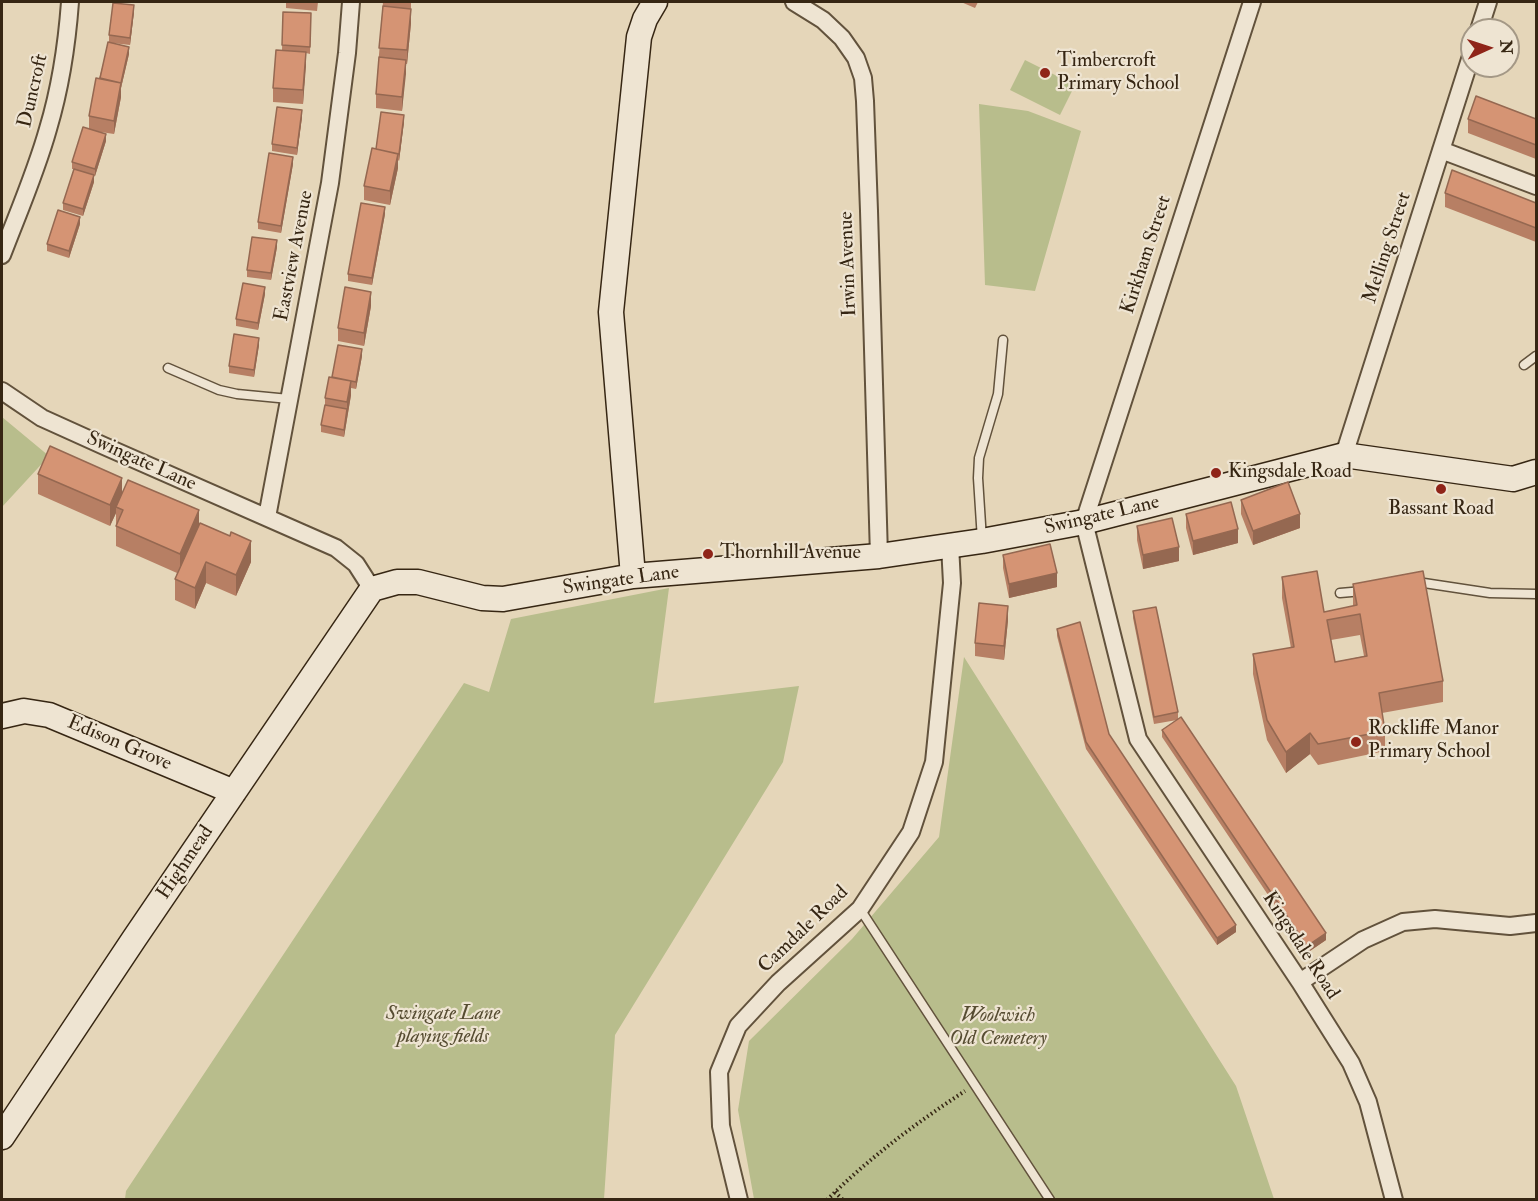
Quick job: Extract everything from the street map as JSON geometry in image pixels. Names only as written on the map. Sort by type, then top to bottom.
[{"type":"street","name":"Duncroft","points":[[2,255],[49,129],[63,60],[70,2]]},
{"type":"street","name":"Eastview Avenue","points":[[267,517],[330,183],[347,53],[351,2]]},
{"type":"street","points":[[633,576],[610,312],[639,37],[645,19],[655,2]]},
{"type":"street","name":"Irwin Avenue","points":[[794,2],[823,20],[842,38],[856,58],[863,78],[879,556]]},
{"type":"street","name":"Kirkham Street","points":[[1083,522],[1252,2]]},
{"type":"street","points":[[1483,18],[1488,2]]},
{"type":"street","name":"Melling Street","points":[[1344,454],[1464,78]]},
{"type":"street","points":[[1441,150],[1536,186]]},
{"type":"street","name":"Swingate Lane","points":[[2,391],[52,422],[336,548],[356,564],[372,589],[397,582],[418,582],[482,598],[502,599],[633,576],[879,556],[982,541],[1083,522],[1344,454],[1513,479],[1536,472]]},
{"type":"street","name":"Kingsdale Road","points":[[1083,522],[1138,739],[1300,982],[1351,1063],[1368,1102],[1394,1200]]},
{"type":"street","name":"Camdale Road","points":[[739,1200],[721,1126],[718,1072],[738,1026],[778,983],[860,909],[911,832],[934,762],[952,583],[950,545]]},
{"type":"street","name":"Highmead","points":[[2,1137],[372,589]]},
{"type":"street","name":"Edison Grove","points":[[2,716],[24,711],[49,715],[234,792]]},
{"type":"street","points":[[1300,982],[1363,940],[1403,922],[1434,919],[1510,926],[1536,923]]},
{"type":"lane","points":[[982,541],[979,458],[998,394],[1003,340]]},
{"type":"lane","points":[[1524,365],[1536,357]]},
{"type":"lane","points":[[168,368],[219,390],[289,399]]},
{"type":"lane","points":[[1403,586],[1424,583],[1490,592],[1536,594]]},
{"type":"lane","points":[[1340,593],[1371,590]]},
{"type":"lane","points":[[860,909],[1050,1200]]},
{"type":"path","points":[[827,1200],[872,1158],[921,1120],[975,1084]]},
{"type":"path","points":[[835,1192],[843,1200]]},
{"type":"green space","points":[[1025,60],[1075,85],[1060,115],[1010,90]]},
{"type":"green space","points":[[979,104],[1028,111],[1081,131],[1035,291],[985,285]]},
{"type":"green space","points":[[2,417],[49,456],[2,507]]},
{"type":"green space","name":"Swingate Lane playing fields","points":[[669,588],[654,703],[799,686],[783,762],[615,1035],[604,1199],[125,1199],[126,1191],[464,683],[489,692],[511,619]]},
{"type":"green space","name":"Woolwich Old Cemetery","points":[[964,657],[1236,1086],[1274,1199],[754,1199],[738,1110],[749,1041],[852,939],[939,837]]},
{"type":"building","points":[[113,3],[134,5],[130,38],[109,35]]},
{"type":"building","points":[[383,6],[411,9],[407,50],[379,48]]},
{"type":"building","points":[[283,12],[311,13],[310,47],[282,45]]},
{"type":"building","points":[[108,42],[129,47],[121,83],[100,78]]},
{"type":"building","points":[[276,50],[306,52],[303,90],[273,88]]},
{"type":"building","points":[[379,57],[406,60],[402,97],[376,94]]},
{"type":"building","points":[[96,78],[121,83],[114,121],[89,116]]},
{"type":"building","points":[[1476,96],[1536,119],[1536,145],[1468,119]]},
{"type":"building","points":[[277,107],[302,110],[297,148],[272,144]]},
{"type":"building","points":[[381,112],[404,115],[399,154],[376,149]]},
{"type":"building","points":[[83,127],[106,134],[95,169],[72,162]]},
{"type":"building","points":[[372,148],[398,154],[390,191],[364,186]]},
{"type":"building","points":[[269,153],[293,157],[281,226],[258,222]]},
{"type":"building","points":[[74,169],[94,175],[83,209],[63,203]]},
{"type":"building","points":[[1452,170],[1536,203],[1536,228],[1445,193]]},
{"type":"building","points":[[361,203],[385,207],[372,278],[348,274]]},
{"type":"building","points":[[58,210],[80,217],[69,251],[47,244]]},
{"type":"building","points":[[252,237],[277,240],[271,273],[247,270]]},
{"type":"building","points":[[243,283],[265,287],[258,323],[236,319]]},
{"type":"building","points":[[345,287],[371,292],[364,333],[338,328]]},
{"type":"building","points":[[234,334],[259,338],[254,370],[229,366]]},
{"type":"building","points":[[338,345],[362,349],[356,382],[332,377]]},
{"type":"building","points":[[329,377],[351,381],[347,402],[325,398]]},
{"type":"building","points":[[325,405],[347,409],[344,430],[321,425]]},
{"type":"building","points":[[50,446],[122,478],[110,505],[38,474]]},
{"type":"building","points":[[128,480],[199,510],[180,554],[116,526],[123,510],[116,507]]},
{"type":"building","points":[[1288,482],[1300,514],[1253,531],[1241,500]]},
{"type":"building","points":[[1231,502],[1238,529],[1193,541],[1186,514]]},
{"type":"building","points":[[1172,518],[1179,547],[1143,555],[1137,526]]},
{"type":"building","points":[[200,523],[230,536],[231,532],[251,541],[236,575],[206,562],[195,588],[175,579]]},
{"type":"building","points":[[1050,544],[1057,573],[1009,584],[1003,555]]},
{"type":"building","points":[[1317,571],[1324,612],[1357,605],[1353,584],[1423,571],[1443,681],[1379,693],[1385,731],[1318,744],[1310,733],[1286,752],[1267,720],[1253,654],[1294,647],[1282,577]],"holes":[[[1360,614],[1367,656],[1335,662],[1327,620]]]},
{"type":"building","points":[[979,603],[1008,606],[1004,646],[975,643]]},
{"type":"building","points":[[1156,607],[1178,712],[1154,717],[1133,611]]},
{"type":"building","points":[[1080,622],[1109,734],[1236,925],[1217,938],[1086,742],[1057,629]]},
{"type":"building","points":[[1181,717],[1326,933],[1307,946],[1162,730]]},
{"type":"place","name":"Timbercroft Primary School","points":[[1045,73]]},
{"type":"place","name":"Kingsdale Road","points":[[1216,473]]},
{"type":"place","name":"Bassant Road","points":[[1441,489]]},
{"type":"place","name":"Thornhill Avenue","points":[[708,554]]},
{"type":"place","name":"Rockliffe Manor Primary School","points":[[1356,742]]}]
